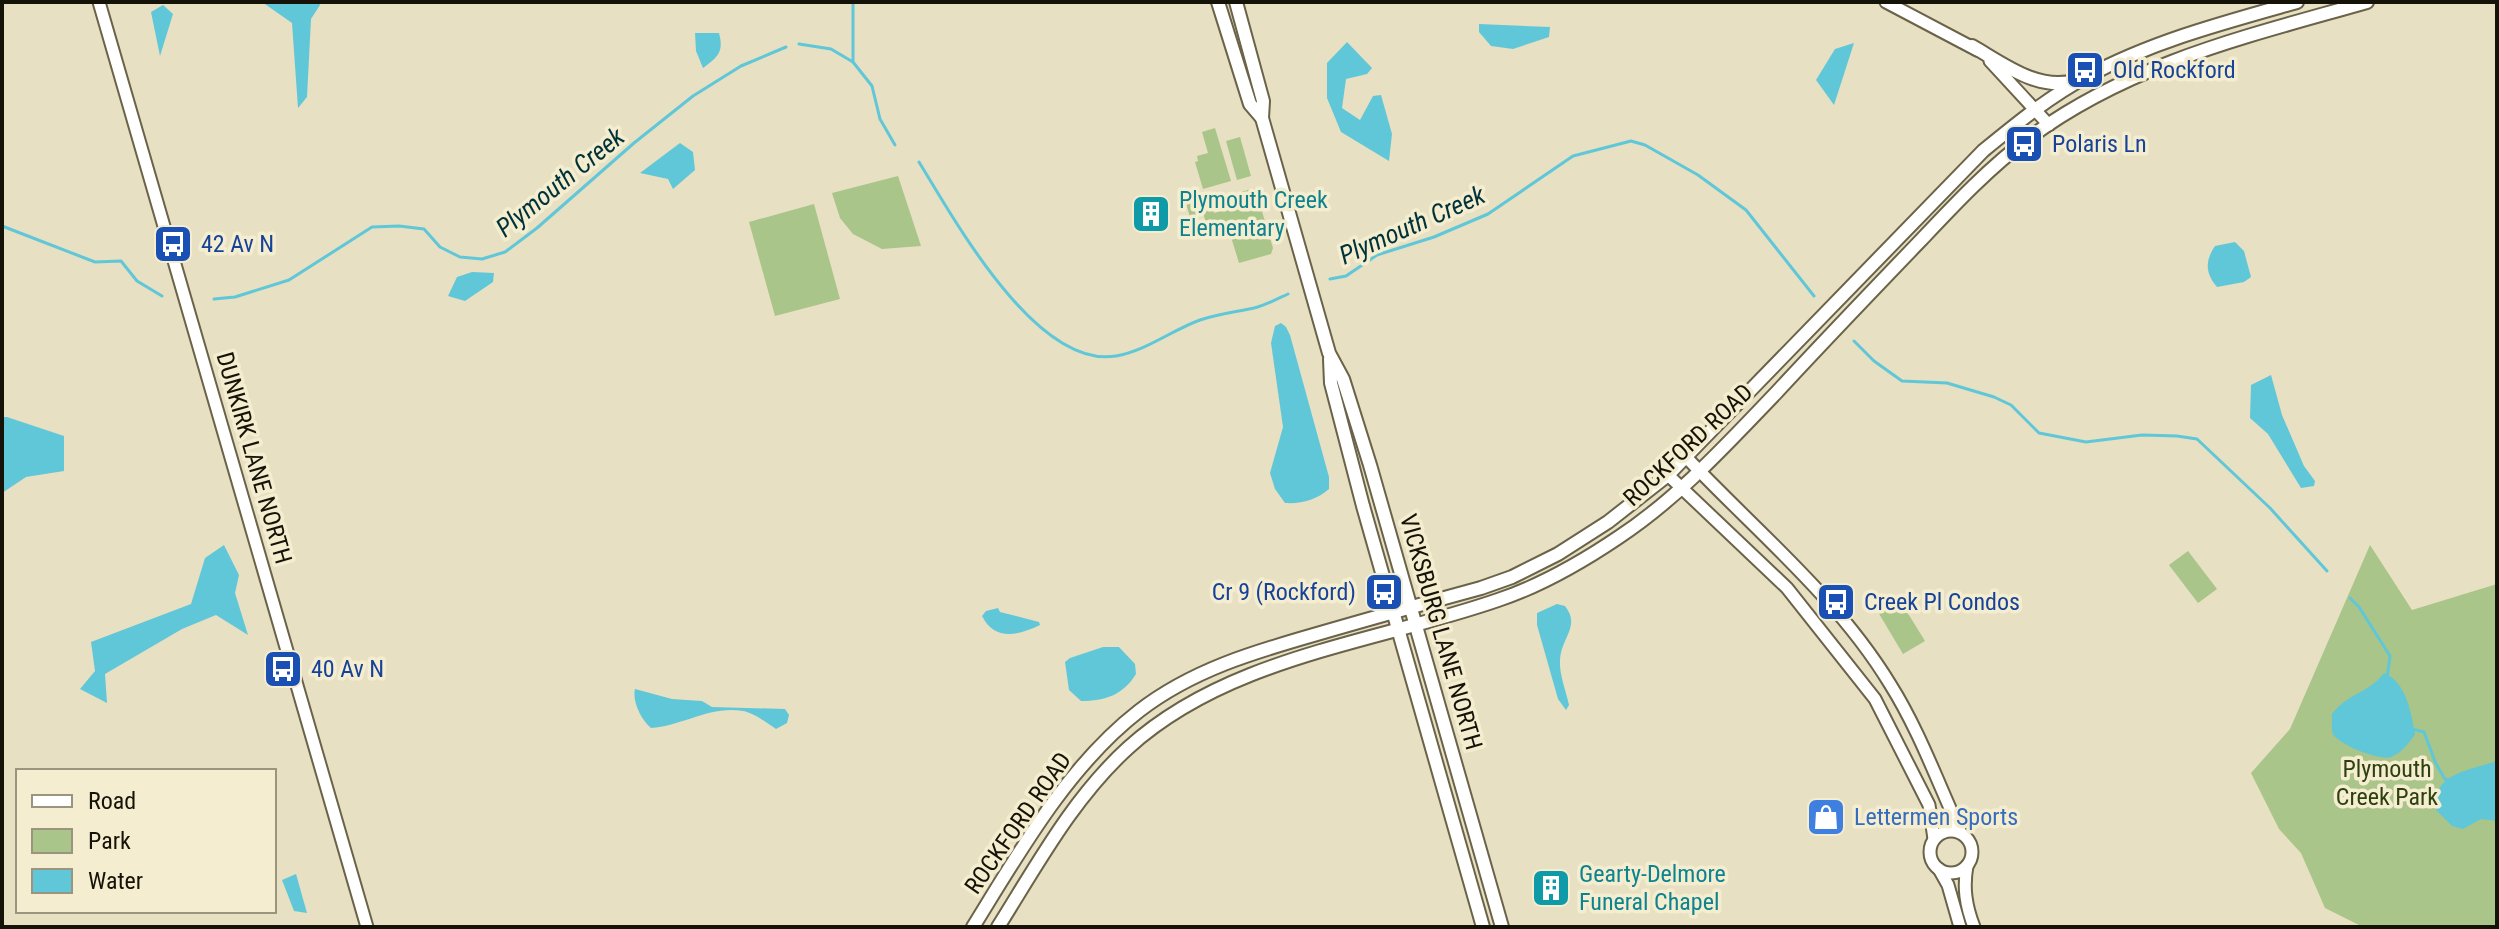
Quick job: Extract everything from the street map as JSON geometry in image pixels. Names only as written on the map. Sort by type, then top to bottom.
[{"type":"main road","name":"VICKSBURG LANE NORTH","points":[[1218,2],[1250,104],[1262,118]]},
{"type":"main road","name":"VICKSBURG LANE NORTH","points":[[1236,2],[1263,101],[1262,118],[1329,353],[1331,383],[1483,927]]},
{"type":"main road","name":"ROCKFORD ROAD","points":[[973,927],[1057,798],[1085,763],[1140,710],[1209,669],[1251,653],[1481,588],[1512,577],[1558,554],[1608,522],[1687,458],[1973,160],[2036,109],[2088,76],[2163,43],[2297,2]]},
{"type":"main road","name":"ROCKFORD ROAD","points":[[998,927],[1083,796],[1130,745],[1161,722],[1194,700],[1232,681],[1502,599],[1560,572],[1619,537],[1682,488],[1989,172],[2032,135],[2126,80],[2179,57],[2367,2]]},
{"type":"main road","points":[[1972,46],[2042,81],[2065,84],[2088,76]]},
{"type":"main road","name":"VICKSBURG LANE NORTH","points":[[1329,353],[1343,379],[1502,927]]},
{"type":"street","name":"DUNKIRK LANE NORTH","points":[[99,2],[367,927]]},
{"type":"street","points":[[1886,2],[1972,46],[1996,66],[2049,125]]},
{"type":"street","points":[[1687,458],[1786,555],[1870,653],[1905,710],[1961,833]]},
{"type":"street","points":[[1668,475],[1787,588],[1875,699],[1929,805],[1934,839],[1930,854],[1948,885],[1960,927]]},
{"type":"street","points":[[1934,839],[1949,830],[1961,833],[1973,849],[1967,866],[1965,888],[1974,927]]},
{"type":"street","points":[[1938,868],[1954,873],[1967,866]]},
{"type":"green space","points":[[1215,128],[1231,181],[1203,189],[1195,162],[1198,161],[1197,156],[1208,153],[1202,132]]},
{"type":"green space","points":[[1240,137],[1251,176],[1237,180],[1226,141]]},
{"type":"green space","points":[[898,176],[921,246],[882,249],[853,234],[840,218],[832,193]]},
{"type":"green space","points":[[1255,188],[1273,248],[1271,254],[1239,263],[1224,224],[1211,228],[1207,226],[1203,213],[1190,217],[1185,200],[1207,193],[1214,213],[1244,205],[1241,192]]},
{"type":"green space","points":[[814,204],[840,299],[775,316],[749,222]]},
{"type":"green space","name":"Plymouth Creek Park","points":[[2370,545],[2412,610],[2497,584],[2497,927],[2363,927],[2325,908],[2301,853],[2279,829],[2251,773],[2290,729]]},
{"type":"green space","points":[[2188,551],[2217,589],[2198,603],[2169,565]]},
{"type":"green space","points":[[1899,599],[1925,641],[1903,654],[1878,612]]},
{"type":"water","points":[[262,2],[319,2],[311,19],[307,97],[298,108],[292,23]]},
{"type":"water","points":[[163,5],[173,14],[160,56],[151,12]]},
{"type":"water","points":[[1479,24],[1550,27],[1549,37],[1513,49],[1491,46],[1479,32]]},
{"type":"water","points":[[695,33],[719,33],[721,45],[718,54],[703,68],[696,51]]},
{"type":"water","points":[[1347,42],[1372,68],[1367,74],[1346,79],[1342,108],[1360,120],[1373,96],[1381,95],[1392,134],[1389,161],[1341,132],[1327,98],[1327,63]]},
{"type":"water","points":[[1854,43],[1834,105],[1816,80],[1835,49]]},
{"type":"water","points":[[680,143],[693,152],[695,170],[673,189],[668,179],[640,173]]},
{"type":"water","points":[[2235,242],[2244,251],[2251,277],[2244,282],[2217,287],[2208,272],[2209,257],[2215,246]]},
{"type":"water","points":[[472,272],[494,273],[493,282],[465,301],[448,296],[457,277]]},
{"type":"water","points":[[1281,323],[1290,335],[1329,477],[1329,489],[1314,499],[1297,503],[1285,503],[1275,489],[1270,473],[1283,427],[1271,343],[1275,326]]},
{"type":"water","points":[[2271,375],[2282,415],[2304,466],[2315,481],[2314,486],[2301,488],[2268,434],[2250,418],[2251,385]]},
{"type":"water","points":[[2,417],[64,436],[64,471],[26,477],[2,493]]},
{"type":"water","points":[[224,545],[239,575],[235,593],[248,635],[216,615],[182,629],[105,674],[107,703],[80,689],[95,671],[91,642],[191,604],[205,558]]},
{"type":"water","points":[[1557,604],[1565,606],[1571,620],[1560,660],[1569,705],[1566,710],[1558,699],[1537,625],[1537,613]]},
{"type":"water","points":[[998,608],[1000,612],[1039,622],[1040,625],[1016,633],[1001,633],[987,624],[982,616],[986,611]]},
{"type":"water","points":[[1103,647],[1119,647],[1135,664],[1136,674],[1113,695],[1081,701],[1069,690],[1065,662]]},
{"type":"water","points":[[2384,673],[2392,677],[2403,691],[2415,735],[2398,753],[2386,758],[2343,743],[2333,734],[2332,724],[2332,714],[2338,707],[2372,685]]},
{"type":"water","points":[[635,689],[672,699],[702,701],[712,707],[785,709],[789,715],[787,723],[776,729],[752,714],[731,710],[651,728],[638,710]]},
{"type":"water","points":[[2497,761],[2497,821],[2481,819],[2463,829],[2452,826],[2436,810],[2439,788],[2454,775]]},
{"type":"water","points":[[296,874],[307,913],[294,911],[282,880]]},
{"type":"waterway","points":[[853,2],[853,62]]},
{"type":"waterway","name":"Plymouth Creek","points":[[799,44],[831,49],[853,62],[872,86],[880,119],[895,145]]},
{"type":"waterway","name":"Plymouth Creek","points":[[214,299],[235,297],[289,280],[372,227],[424,229],[440,247],[460,257],[482,259],[505,252],[693,96],[741,66],[786,47]]},
{"type":"waterway","name":"Plymouth Creek","points":[[1330,279],[1346,276],[1377,255],[1434,237],[1488,214],[1573,156],[1631,141],[1645,145],[1698,175],[1746,210],[1814,296]]},
{"type":"waterway","name":"Plymouth Creek","points":[[919,162],[953,218],[1001,285],[1028,315],[1056,339],[1086,354],[1116,356],[1127,353],[1200,320],[1258,307],[1288,294]]},
{"type":"waterway","name":"Plymouth Creek","points":[[2,226],[95,262],[121,261],[137,281],[162,296]]},
{"type":"waterway","name":"Plymouth Creek","points":[[1854,341],[1874,361],[1902,381],[1947,383],[1994,397],[2011,405],[2039,433],[2086,442],[2142,435],[2197,439],[2270,508],[2327,571]]},
{"type":"waterway","name":"Plymouth Creek","points":[[2350,598],[2390,656],[2387,678]]},
{"type":"waterway","name":"Plymouth Creek","points":[[2412,729],[2424,732],[2436,764],[2445,779],[2449,780]]},
{"type":"place","name":"Old Rockford","points":[[2085,70]]},
{"type":"place","name":"Polaris Ln","points":[[2024,144]]},
{"type":"place","name":"Plymouth Creek Elementary","points":[[1151,214]]},
{"type":"place","name":"42 Av N","points":[[173,244]]},
{"type":"place","name":"Cr 9 (Rockford)","points":[[1384,592]]},
{"type":"place","name":"Creek Pl Condos","points":[[1836,602]]},
{"type":"place","name":"40 Av N","points":[[283,669]]},
{"type":"place","name":"Lettermen Sports","points":[[1826,817]]},
{"type":"place","name":"Gearty-Delmore Funeral Chapel","points":[[1551,888]]}]
